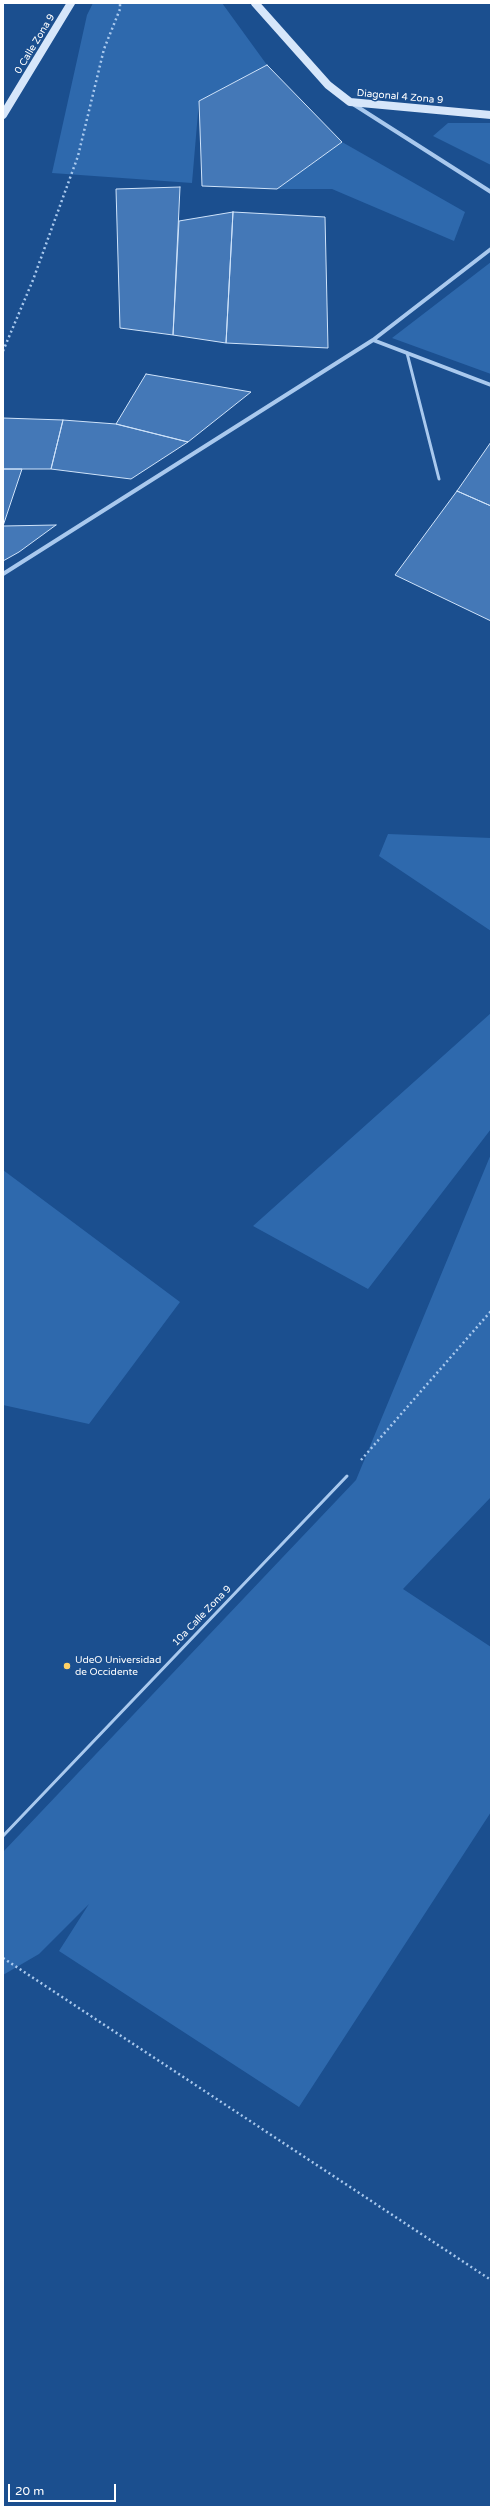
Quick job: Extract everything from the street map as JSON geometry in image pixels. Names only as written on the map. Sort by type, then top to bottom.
[{"type":"main road","name":"0 Calle Zona 9","points":[[3,115],[71,3]]},
{"type":"main road","name":"Diagonal 4 Zona 9","points":[[255,3],[328,85],[350,102],[491,115]]},
{"type":"street","points":[[350,102],[491,192]]},
{"type":"street","points":[[3,574],[373,340],[491,249]]},
{"type":"street","points":[[373,340],[491,385]]},
{"type":"lane","points":[[407,353],[439,479]]},
{"type":"lane","name":"10a Calle Zona 9","points":[[3,1836],[347,1476]]},
{"type":"path","points":[[3,351],[33,280],[78,156],[104,49],[120,9],[120,3]]},
{"type":"path","points":[[347,1476],[491,1311]]},
{"type":"path","points":[[3,1958],[491,2280]]},
{"type":"shaded area","points":[[93,3],[222,3],[267,65],[199,101],[192,183],[52,173],[87,15]]},
{"type":"shaded area","points":[[448,123],[491,123],[491,165],[433,136]]},
{"type":"shaded area","points":[[342,142],[465,212],[454,241],[332,189],[277,189]]},
{"type":"shaded area","points":[[491,262],[491,374],[392,338]]},
{"type":"shaded area","points":[[388,834],[491,838],[491,931],[379,856]]},
{"type":"shaded area","points":[[491,1013],[491,1129],[368,1289],[253,1226]]},
{"type":"shaded area","points":[[491,1154],[491,1497],[403,1589],[491,1647],[491,1812],[299,2107],[59,1951],[89,1904],[39,1954],[3,1975],[3,1852],[356,1480]]},
{"type":"shaded area","points":[[3,1170],[180,1302],[89,1424],[3,1405]]},
{"type":"building","points":[[267,65],[342,142],[277,189],[202,186],[199,101]]},
{"type":"building","points":[[180,187],[173,335],[120,328],[116,189]]},
{"type":"building","points":[[233,212],[325,217],[328,348],[226,343]]},
{"type":"building","points":[[233,212],[226,343],[173,335],[179,221]]},
{"type":"building","points":[[146,374],[251,392],[188,442],[116,424]]},
{"type":"building","points":[[3,418],[63,420],[51,469],[3,469]]},
{"type":"building","points":[[63,420],[116,424],[188,442],[131,479],[51,469]]},
{"type":"building","points":[[491,442],[491,506],[457,491]]},
{"type":"building","points":[[3,469],[22,469],[3,526]]},
{"type":"building","points":[[457,491],[491,506],[491,621],[395,575]]},
{"type":"building","points":[[56,525],[19,552],[3,561],[3,526]]},
{"type":"place","name":"UdeO Universidad de Occidente","points":[[67,1666]]}]
